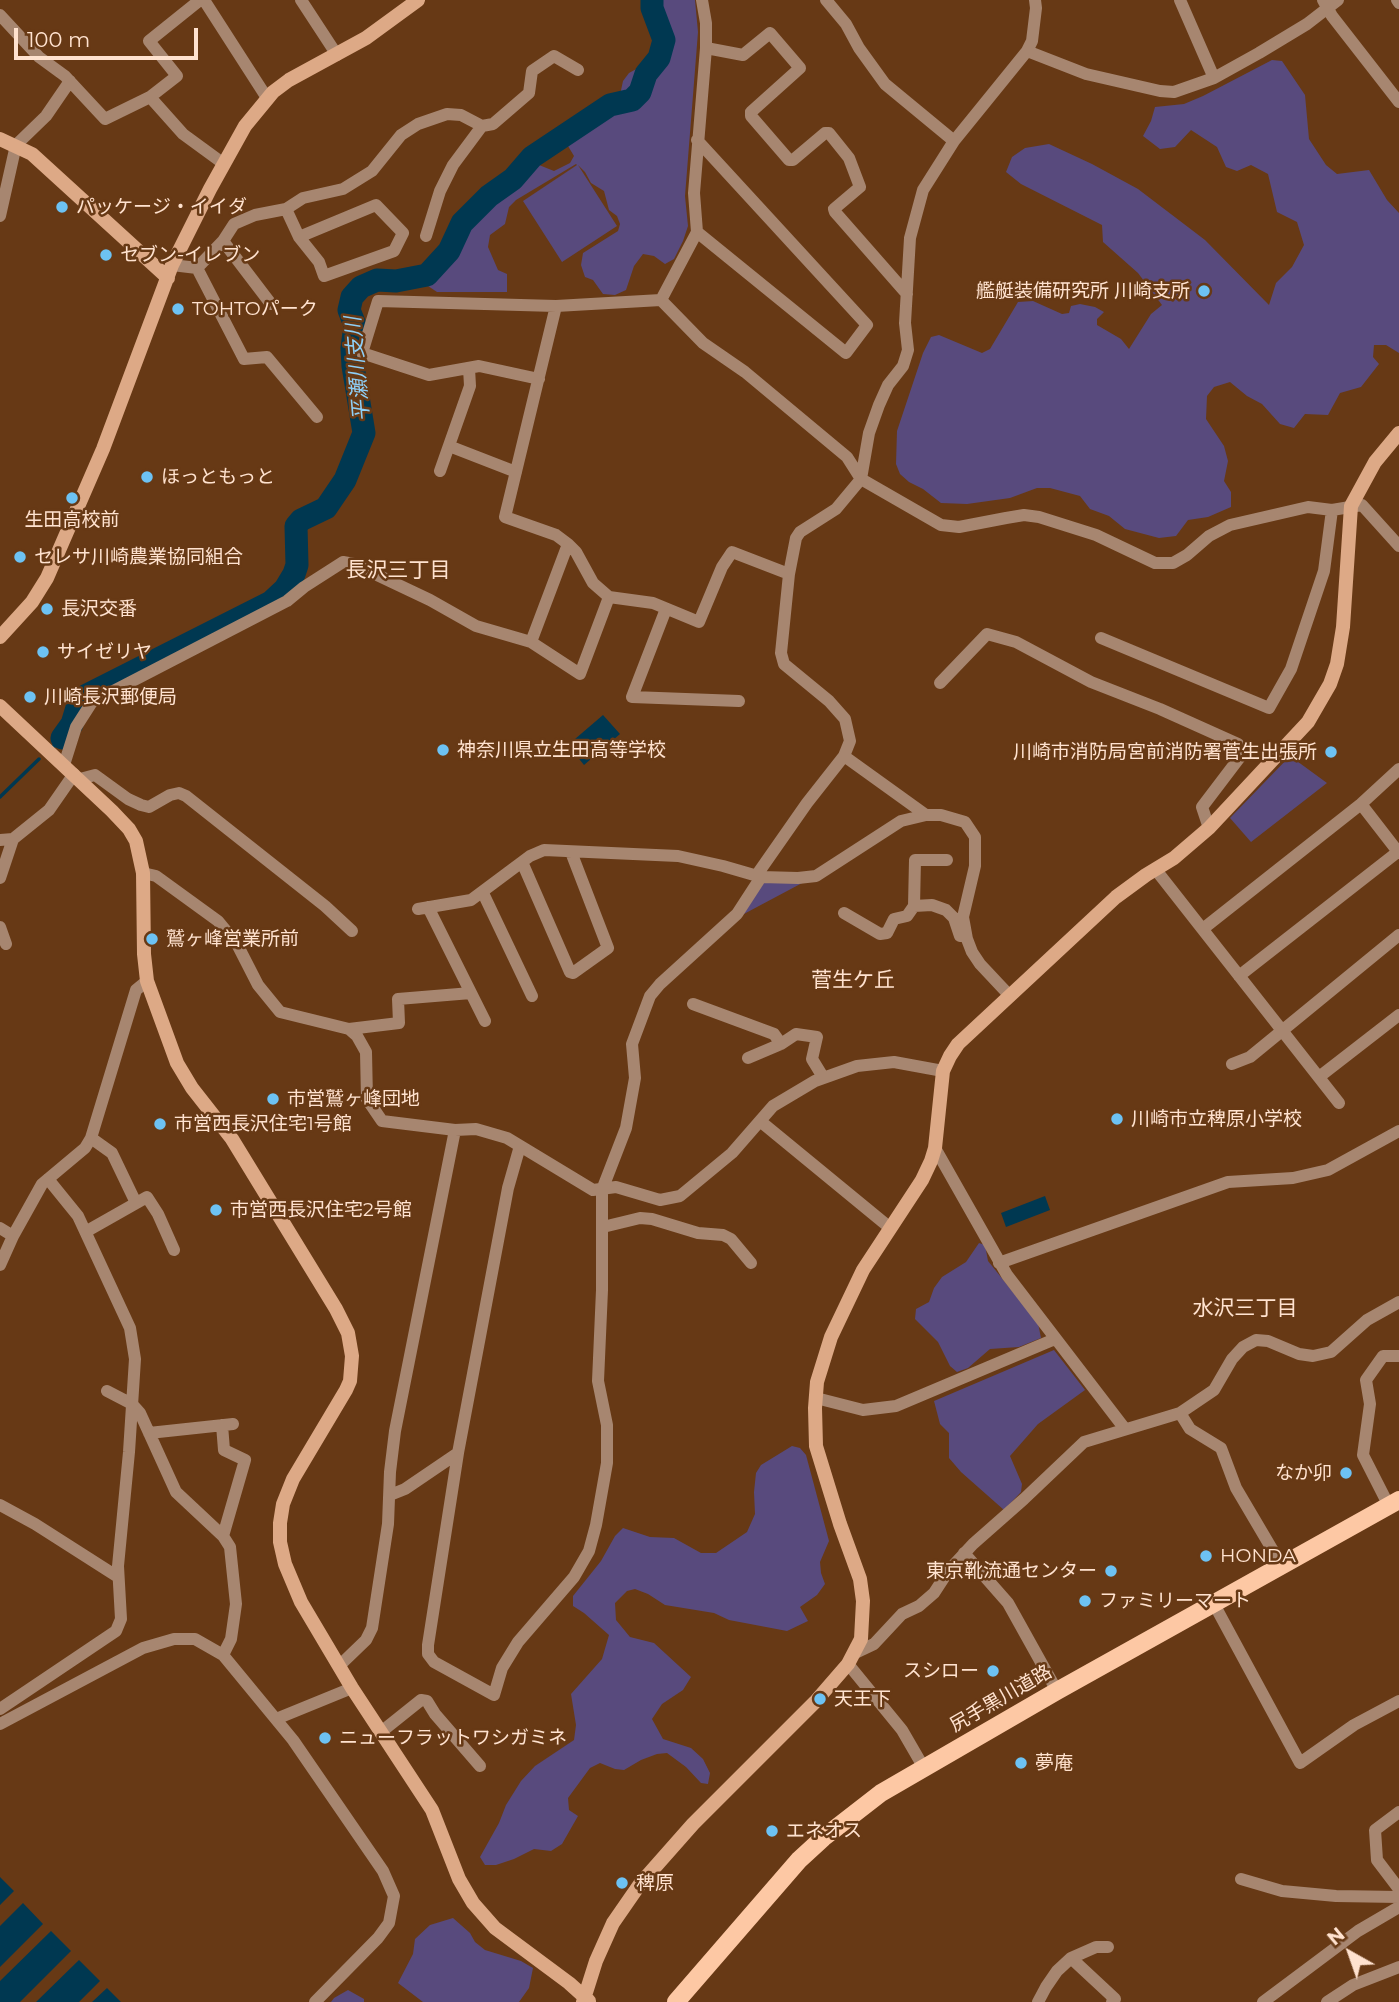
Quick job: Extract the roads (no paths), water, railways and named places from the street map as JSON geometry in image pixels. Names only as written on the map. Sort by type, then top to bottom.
[{"type":"main road","name":"尻手黒川道路","points":[[676,2002],[785,1875],[823,1838],[881,1793],[1056,1691],[1394,1503]]},
{"type":"street","points":[[0,15],[39,57],[70,81],[105,119],[150,97],[177,76],[149,41],[202,0],[267,98]]},
{"type":"street","points":[[301,0],[337,55]]},
{"type":"street","points":[[0,637],[32,602],[47,578],[94,472],[170,272],[245,126],[267,98],[289,80],[366,38],[418,0]]},
{"type":"street","points":[[661,300],[697,232],[694,193],[706,48],[702,0]]},
{"type":"street","points":[[826,0],[846,24],[859,48],[885,84],[954,141]]},
{"type":"street","points":[[520,1146],[508,1188],[458,1453],[428,1645],[428,1654],[434,1662],[494,1695],[502,1668],[518,1642],[574,1577],[589,1551],[596,1525],[607,1463],[607,1425],[598,1381],[602,1190],[625,1128],[635,1078],[632,1044],[650,996],[737,914],[758,876],[807,803],[844,756],[850,741],[845,719],[829,701],[784,664],[781,653],[789,574],[796,538],[800,532],[836,509],[861,479],[869,433],[879,405],[888,385],[903,366],[908,350],[905,323],[910,238],[923,190],[954,141],[1027,51],[1032,41],[1035,0]]},
{"type":"street","points":[[1180,0],[1214,78]]},
{"type":"street","points":[[1027,51],[1086,74],[1174,92],[1214,78],[1307,24],[1329,3]]},
{"type":"street","points":[[1329,3],[1332,16],[1399,102]]},
{"type":"street","points":[[706,48],[743,55],[770,33],[800,68],[751,112],[751,116],[789,160],[793,160],[825,133],[829,133],[849,158],[860,187],[834,209],[835,212],[907,294]]},
{"type":"street","points":[[0,139],[32,155],[170,272],[197,268],[223,241],[234,224],[255,215],[286,209],[303,198],[343,189],[372,171],[401,135],[418,124],[447,114],[461,115],[482,126],[493,124],[529,93],[532,71],[554,56],[578,69]]},
{"type":"street","points":[[0,216],[16,145],[46,116],[70,81]]},
{"type":"street","points":[[150,97],[183,134],[224,164]]},
{"type":"street","points":[[426,236],[440,191],[449,173],[482,126]]},
{"type":"street","points":[[697,140],[867,325],[846,353],[697,232]]},
{"type":"street","points":[[286,209],[299,237],[319,262],[324,276],[394,251],[403,233],[376,205],[299,237]]},
{"type":"street","points":[[223,241],[271,304]]},
{"type":"street","points":[[197,268],[244,359],[267,357],[317,417]]},
{"type":"street","points":[[539,379],[479,366],[429,375],[362,353],[378,301],[556,306],[661,300],[703,343],[745,372],[847,457],[861,479],[941,526],[959,527],[1015,516],[1039,517],[1096,535],[1155,563],[1173,562],[1209,536],[1230,525],[1308,507],[1332,510],[1363,505],[1399,546]]},
{"type":"street","points":[[556,306],[505,517],[556,536],[569,544],[593,583],[609,597],[653,603],[699,622],[722,568],[732,552],[789,574]]},
{"type":"street","points":[[440,471],[470,386],[469,368]]},
{"type":"street","points":[[0,706],[129,829],[139,848],[143,873],[147,981],[164,1033],[184,1076],[232,1139],[336,1308],[348,1333],[352,1368],[346,1390],[293,1479],[283,1504],[280,1542],[291,1580],[301,1602],[352,1688],[432,1810],[459,1880],[473,1903],[495,1928],[586,2000],[596,1961],[613,1923],[640,1884],[693,1824],[815,1702],[851,1658],[861,1639],[863,1601],[860,1579],[816,1446],[816,1398],[822,1361],[838,1320],[863,1270],[922,1180],[935,1148],[943,1071],[958,1044],[1116,897],[1174,858],[1209,828],[1308,723],[1330,684],[1337,664],[1343,627],[1351,506],[1375,462],[1399,433]]},
{"type":"street","points":[[449,446],[516,472]]},
{"type":"street","points":[[1101,638],[1269,708],[1291,669],[1324,570],[1332,510]]},
{"type":"street","points":[[531,642],[569,544]]},
{"type":"street","points":[[0,878],[6,840],[48,810],[69,769],[76,727],[92,702],[287,601],[343,562],[354,564],[430,600],[476,626],[531,642],[580,674],[609,597]]},
{"type":"street","points":[[666,609],[632,697],[739,701]]},
{"type":"street","points":[[940,683],[987,634],[1016,642],[1091,682],[1238,744],[1242,753],[1202,807],[1209,828]]},
{"type":"street","points":[[844,756],[926,815]]},
{"type":"street","points":[[69,769],[95,775],[128,799],[149,807],[170,795],[179,793],[186,796],[325,906],[352,931]]},
{"type":"street","points":[[1204,928],[1361,804],[1399,769]]},
{"type":"street","points":[[1239,976],[1399,852],[1361,804]]},
{"type":"street","points":[[485,1021],[423,908],[471,900],[522,862],[544,850],[678,856],[758,876],[798,878],[816,876],[901,821],[926,815],[954,817],[965,822],[975,837],[975,866],[963,916],[967,939],[980,964],[1010,996]]},
{"type":"street","points":[[522,862],[570,972],[573,973],[608,947],[571,852]]},
{"type":"street","points":[[844,913],[868,929],[880,934],[887,933],[894,919],[907,916],[914,906],[915,860],[947,860]]},
{"type":"street","points":[[1156,870],[1339,1103]]},
{"type":"street","points":[[143,873],[156,876],[218,921],[237,944],[258,985],[280,1012],[349,1030],[358,1036],[365,1047],[367,1099],[371,1109],[382,1121],[455,1130],[476,1129],[507,1138],[593,1190],[616,1187],[660,1200],[680,1196],[732,1153],[772,1106],[823,1077],[857,1066],[894,1062],[943,1071]]},
{"type":"street","points":[[483,893],[532,996]]},
{"type":"street","points":[[914,906],[932,905],[946,910],[954,918],[959,936],[967,939]]},
{"type":"street","points":[[0,927],[6,943]]},
{"type":"street","points":[[1232,1064],[1250,1057],[1399,935]]},
{"type":"street","points":[[0,1265],[42,1184],[85,1148],[92,1138],[136,990],[147,981]]},
{"type":"street","points":[[349,1030],[355,1027],[399,1023],[398,999],[471,993]]},
{"type":"street","points":[[693,1004],[774,1034],[781,1044]]},
{"type":"street","points":[[1319,1077],[1399,1015]]},
{"type":"street","points":[[748,1058],[781,1044],[796,1034],[817,1037],[811,1059],[823,1077]]},
{"type":"street","points":[[760,1121],[889,1227]]},
{"type":"street","points":[[339,1666],[366,1640],[372,1628],[388,1524],[390,1472],[398,1418],[455,1130]]},
{"type":"street","points":[[999,1263],[1228,1182],[1293,1178],[1328,1170],[1399,1131]]},
{"type":"street","points":[[92,1138],[112,1153],[136,1203]]},
{"type":"street","points":[[935,1148],[999,1263],[1125,1429]]},
{"type":"street","points":[[0,1709],[116,1631],[121,1619],[118,1577],[135,1359],[130,1328],[87,1231],[48,1180]]},
{"type":"street","points":[[87,1231],[106,1223],[147,1197],[174,1250]]},
{"type":"street","points":[[603,1227],[640,1218],[698,1233],[723,1235],[731,1239],[751,1263]]},
{"type":"street","points":[[0,1228],[13,1236]]},
{"type":"street","points":[[851,1658],[874,1644],[902,1614],[919,1606],[934,1593],[964,1553],[1084,1442],[1180,1413],[1214,1390],[1232,1359],[1243,1347],[1256,1340],[1268,1341],[1299,1354],[1312,1356],[1331,1352],[1367,1320],[1399,1302]]},
{"type":"street","points":[[816,1398],[863,1410],[896,1406],[1055,1339]]},
{"type":"street","points":[[1394,1503],[1363,1455],[1370,1404],[1366,1380],[1383,1356],[1399,1356]]},
{"type":"street","points":[[107,1391],[132,1404],[140,1413],[176,1492],[223,1536],[230,1547],[236,1604],[231,1639],[223,1655]]},
{"type":"street","points":[[1180,1413],[1190,1429],[1221,1448],[1236,1488],[1282,1566]]},
{"type":"street","points":[[149,1433],[227,1424],[224,1450],[245,1460],[223,1536]]},
{"type":"street","points":[[390,1495],[405,1489],[458,1453]]},
{"type":"street","points":[[0,1506],[35,1524],[118,1577]]},
{"type":"street","points":[[964,1553],[1008,1602],[1056,1691]]},
{"type":"street","points":[[1214,1604],[1300,1763],[1354,1725],[1399,1701]]},
{"type":"street","points":[[0,1723],[142,1648],[174,1639],[194,1639],[223,1655],[293,1740],[383,1871],[394,1896],[389,1923],[378,1938],[314,2002]]},
{"type":"street","points":[[851,1658],[902,1730],[924,1768]]},
{"type":"street","points":[[276,1719],[352,1688]]},
{"type":"street","points":[[381,1732],[421,1700],[426,1701],[480,1766]]},
{"type":"street","points":[[1399,1812],[1375,1829],[1377,1860],[1399,1889]]},
{"type":"street","points":[[1241,1879],[1283,1891],[1336,1896],[1399,1897]]},
{"type":"street","points":[[1264,2002],[1358,1931],[1399,1907]]},
{"type":"street","points":[[1038,2002],[1057,1971],[1071,1958],[1096,1947],[1108,1947]]},
{"type":"street","points":[[1071,1958],[1115,1999],[1112,2002]]},
{"type":"street","points":[[1327,2002],[1353,1985],[1399,1967]]},
{"type":"water","points":[[603,715],[620,734],[584,765],[568,745]]},
{"type":"water","points":[[1045,1196],[1050,1210],[1006,1227],[1001,1213]]},
{"type":"water","points":[[0,1877],[14,1891],[0,1905]]},
{"type":"water","points":[[23,1903],[43,1924],[0,1967],[0,1926]]},
{"type":"water","points":[[51,1931],[71,1951],[20,2002],[0,2002],[0,1981]]},
{"type":"water","points":[[79,1960],[100,1981],[79,2002],[36,2002]]},
{"type":"water","points":[[107,1988],[121,2002],[92,2002]]},
{"type":"waterway","name":"平瀬川支川","points":[[62,738],[72,724],[79,701],[87,695],[271,602],[285,589],[297,565],[296,526],[301,520],[326,508],[345,480],[364,433],[353,366],[355,325],[349,310],[352,297],[361,287],[377,280],[396,281],[427,275],[449,251],[462,223],[489,196],[513,179],[532,157],[610,105],[632,100],[640,92],[646,74],[659,58],[664,40],[652,8],[652,0]]},
{"type":"waterway","name":"平瀬川支川","points":[[52,748],[62,738]]},
{"type":"waterway","name":"平瀬川支川","points":[[0,797],[39,759]]},
{"type":"place","name":"パッケージ・イイダ","points":[[62,207]]},
{"type":"place","name":"セブン-イレブン","points":[[106,255]]},
{"type":"place","name":"艦艇装備研究所 川崎支所","points":[[1204,291]]},
{"type":"place","name":"TOHTOパーク","points":[[178,309]]},
{"type":"place","name":"ほっともっと","points":[[147,477]]},
{"type":"place","name":"生田高校前","points":[[72,498]]},
{"type":"place","name":"セレサ川崎農業協同組合","points":[[20,557]]},
{"type":"place","name":"長沢交番","points":[[47,609]]},
{"type":"place","name":"サイゼリヤ","points":[[43,652]]},
{"type":"place","name":"川崎長沢郵便局","points":[[30,697]]},
{"type":"place","name":"神奈川県立生田高等学校","points":[[443,750]]},
{"type":"place","name":"川崎市消防局宮前消防署菅生出張所","points":[[1331,752]]},
{"type":"place","name":"鷲ヶ峰営業所前","points":[[152,939]]},
{"type":"place","name":"市営鷲ヶ峰団地","points":[[273,1099]]},
{"type":"place","name":"川崎市立稗原小学校","points":[[1117,1119]]},
{"type":"place","name":"市営西長沢住宅1号館","points":[[160,1124]]},
{"type":"place","name":"市営西長沢住宅2号館","points":[[216,1210]]},
{"type":"place","name":"なか卯","points":[[1346,1473]]},
{"type":"place","name":"HONDA","points":[[1206,1556]]},
{"type":"place","name":"東京靴流通センター","points":[[1111,1571]]},
{"type":"place","name":"ファミリーマート","points":[[1085,1601]]},
{"type":"place","name":"スシロー","points":[[993,1671]]},
{"type":"place","name":"天王下","points":[[820,1699]]},
{"type":"place","name":"ニューフラットワシガミネ","points":[[325,1738]]},
{"type":"place","name":"夢庵","points":[[1021,1763]]},
{"type":"place","name":"エネオス","points":[[772,1831]]},
{"type":"place","name":"稗原","points":[[622,1883]]},
{"type":"district","name":"長沢三丁目","points":[[398,571]]},
{"type":"district","name":"菅生ケ丘","points":[[853,981]]},
{"type":"district","name":"水沢三丁目","points":[[1245,1309]]}]
